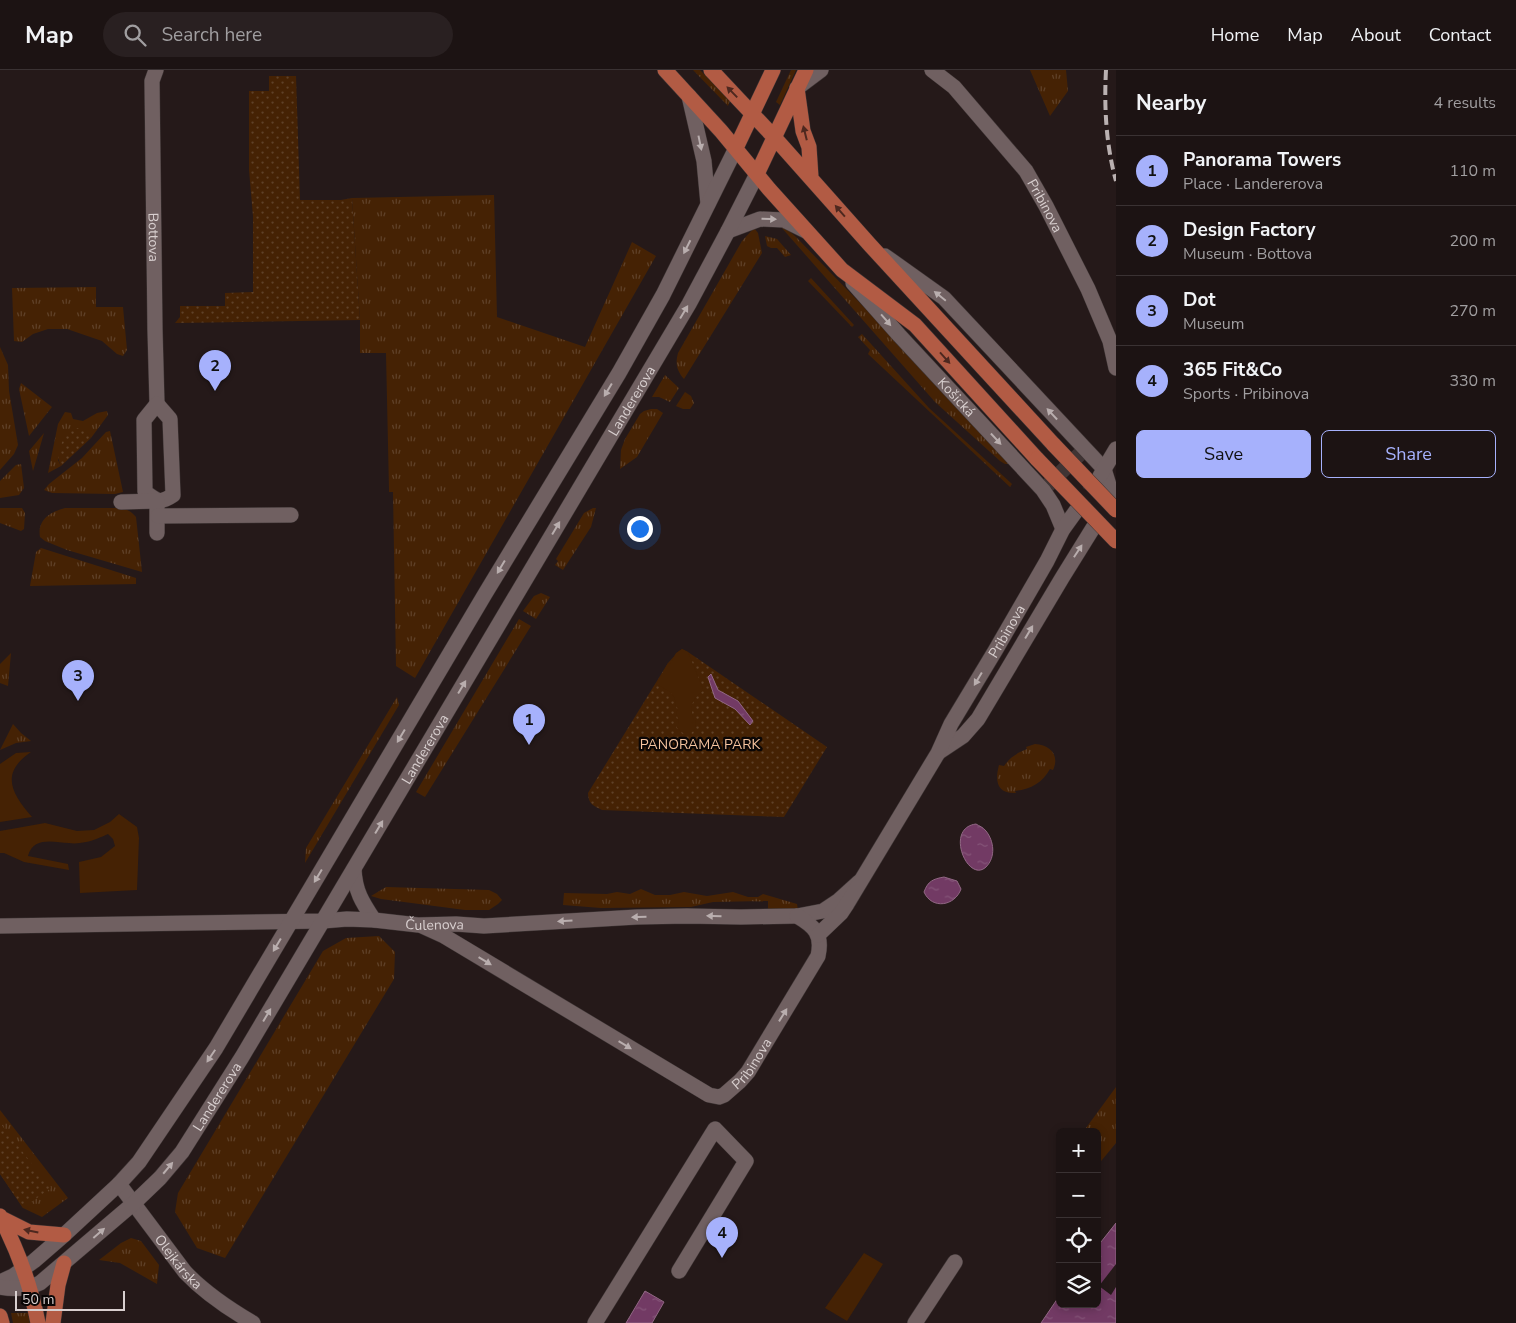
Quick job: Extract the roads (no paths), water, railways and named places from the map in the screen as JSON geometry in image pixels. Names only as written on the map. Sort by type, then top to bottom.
[{"type":"main road","name":"Košická","points":[[665,70],[842,270],[915,325],[1037,459],[1116,541]]},
{"type":"main road","points":[[711,70],[1054,445],[1115,501]]},
{"type":"main road","name":"Landererova","points":[[736,148],[773,70]]},
{"type":"main road","name":"Landererova","points":[[756,174],[806,70]]},
{"type":"main road","points":[[798,88],[803,131],[809,147],[811,178]]},
{"type":"main road","points":[[1,1217],[29,1232],[64,1235]]},
{"type":"main road","points":[[1,1217],[23,1270],[38,1323]]},
{"type":"main road","points":[[53,1323],[58,1285],[64,1263]]},
{"type":"main road","points":[[0,1316],[2,1323]]},
{"type":"street","name":"Bottova","points":[[156,70],[152,80],[157,404]]},
{"type":"street","points":[[798,88],[821,70]]},
{"type":"street","name":"Pribinova","points":[[932,70],[954,87],[1026,171],[1088,288],[1110,340],[1116,368]]},
{"type":"street","points":[[689,96],[704,161],[708,204]]},
{"type":"street","name":"Landererova","points":[[0,1282],[23,1270],[119,1184],[139,1162],[216,1048],[480,602],[619,373],[663,295],[736,148]]},
{"type":"street","name":"Landererova","points":[[29,1288],[40,1283],[134,1203],[160,1178],[182,1152],[242,1057],[689,304],[756,174]]},
{"type":"street","points":[[728,231],[760,219],[784,220],[810,233]]},
{"type":"street","points":[[870,245],[944,298],[1102,473],[1115,501]]},
{"type":"street","name":"Košická","points":[[842,270],[1043,490],[1053,506],[1063,529]]},
{"type":"street","points":[[158,508],[173,495],[170,419],[157,404],[144,420],[145,492],[158,508],[158,533]]},
{"type":"street","points":[[1102,473],[1116,449]]},
{"type":"street","points":[[121,502],[158,508],[291,515]]},
{"type":"street","name":"Pribinova","points":[[418,925],[444,936],[709,1095],[724,1096],[748,1072],[815,964],[820,949],[818,935],[841,913],[938,753],[951,724],[995,651],[1063,529],[1076,511]]},
{"type":"street","name":"Pribinova","points":[[938,753],[963,736],[978,719],[1093,528]]},
{"type":"street","points":[[354,869],[354,883],[359,896],[374,920]]},
{"type":"street","name":"Čulenova","points":[[0,926],[323,921],[347,919],[418,925],[456,924],[484,926],[637,917],[797,916],[823,911],[838,901],[859,882]]},
{"type":"street","points":[[797,916],[811,924],[818,935]]},
{"type":"street","points":[[595,1323],[715,1129],[746,1162],[679,1271]]},
{"type":"street","name":"Olejkárska","points":[[119,1184],[189,1277],[253,1323]]},
{"type":"street","points":[[915,1323],[955,1262]]},
{"type":"street","points":[[0,1287],[29,1288]]},
{"type":"water","points":[[711,674],[718,690],[738,701],[753,721],[750,725],[735,709],[715,698],[708,677]]},
{"type":"water","points":[[976,824],[984,828],[989,835],[993,849],[989,863],[986,867],[979,870],[972,868],[966,862],[960,844],[962,835],[967,828]]},
{"type":"water","points":[[944,877],[957,881],[961,889],[958,895],[949,902],[943,904],[932,902],[924,892],[927,885],[931,881]]},
{"type":"water","points":[[1116,1223],[1116,1323],[1041,1323],[1056,1301],[1056,1308],[1101,1308],[1101,1242]]},
{"type":"water","points":[[645,1291],[664,1302],[652,1323],[626,1323]]},
{"type":"tunnel","points":[[1043,490],[1085,449]]},
{"type":"tunnel","points":[[1076,511],[1099,477]]},
{"type":"railway","points":[[1106,70],[1106,126],[1116,181]]},
{"type":"place","name":"Design Factory","points":[[215,391]]},
{"type":"place","name":"Dot","points":[[78,701]]},
{"type":"place","name":"Panorama Towers","points":[[529,745]]},
{"type":"place","name":"365 Fit&Co","points":[[722,1258]]},
{"type":"park label","name":"PANORAMA PARK","points":[[700,744]]}]
